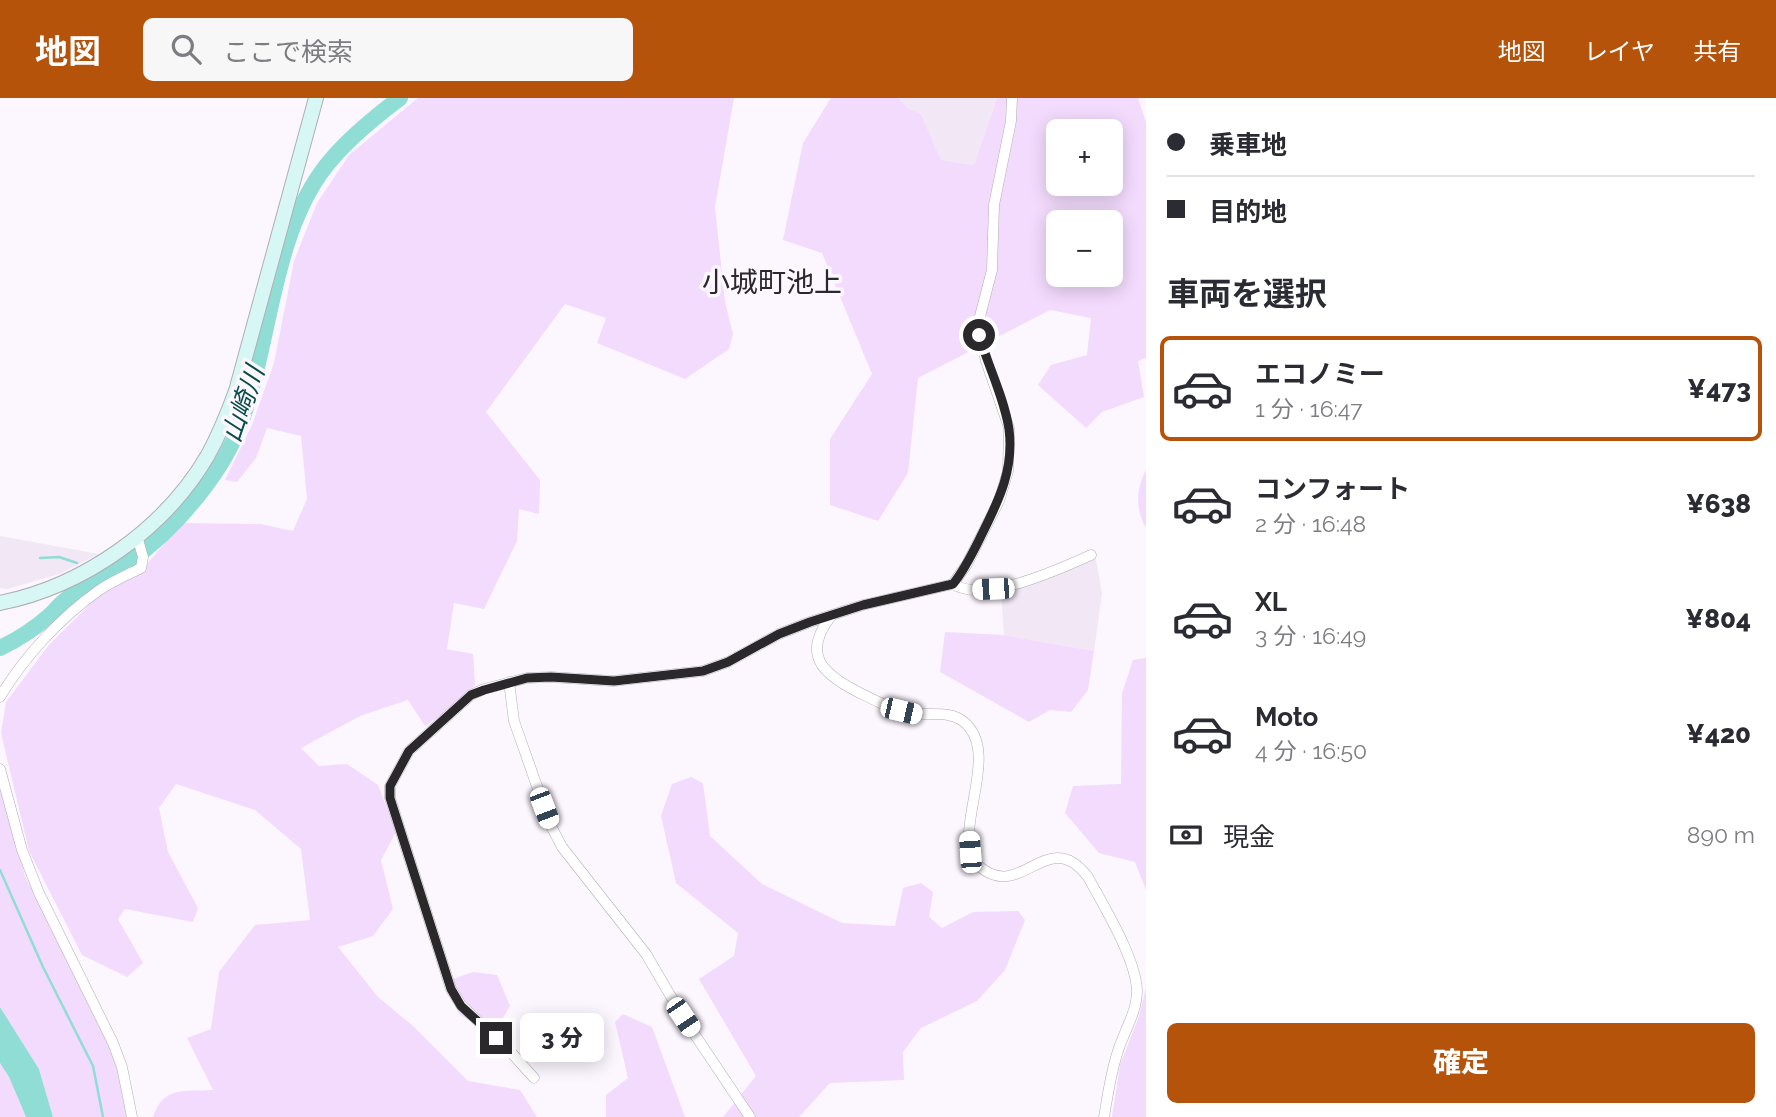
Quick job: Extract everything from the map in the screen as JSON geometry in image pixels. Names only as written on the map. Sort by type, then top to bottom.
[{"type":"street","points":[[0,603],[80,574],[138,540],[187,486],[207,456],[236,391],[316,98]]},
{"type":"street","points":[[953,584],[967,564],[999,501],[1008,471],[1009,428],[986,361],[978,324],[992,270],[993,205],[1011,121],[1012,98]]},
{"type":"street","points":[[2,690],[45,639],[74,610],[101,589],[141,568],[143,557],[138,540]]},
{"type":"street","points":[[534,1078],[509,1050],[461,1006],[451,989],[390,798],[390,786],[401,763],[419,741],[464,704],[471,695],[509,682],[551,677],[614,681],[703,671],[728,662],[779,634],[863,605],[953,584],[967,590],[993,589],[1067,566],[1091,555]]},
{"type":"street","points":[[831,617],[820,629],[816,648],[820,665],[833,679],[878,703],[901,711],[949,715],[960,719],[974,733],[979,760],[969,836],[970,852],[975,863],[984,870],[1008,878],[1047,859],[1064,859],[1081,868],[1093,887],[1129,959],[1135,975],[1137,993],[1134,1010],[1113,1067],[1104,1117]]},
{"type":"street","points":[[509,682],[514,721],[556,836],[646,954],[683,1017],[750,1117]]},
{"type":"street","points":[[0,769],[22,850],[39,892],[113,1043],[122,1067],[132,1117]]},
{"type":"shaded area","points":[[418,98],[734,98],[715,207],[725,302],[733,334],[729,349],[685,379],[597,343],[606,318],[565,304],[486,412],[540,480],[539,514],[519,509],[517,541],[484,609],[454,603],[447,649],[473,654],[475,685],[456,706],[425,726],[408,700],[360,716],[301,748],[319,766],[347,764],[378,785],[396,832],[381,860],[393,909],[373,936],[338,947],[378,997],[413,1026],[468,1081],[520,1090],[537,1117],[153,1117],[169,1095],[184,1091],[213,1090],[187,1038],[211,1029],[219,972],[255,925],[310,920],[301,849],[255,810],[176,784],[159,808],[168,852],[198,908],[193,922],[125,909],[118,919],[143,963],[127,977],[82,955],[29,851],[1,733],[6,702],[49,645],[94,600],[145,566],[182,523],[261,524],[293,531],[307,499],[301,436],[267,428],[256,458],[237,482],[225,480],[252,425],[274,363],[294,261],[317,203],[349,155]]},
{"type":"shaded area","points":[[831,98],[899,98],[907,108],[921,114],[941,160],[974,165],[997,98],[1138,98],[1146,122],[1146,358],[1138,361],[1144,397],[1102,412],[1086,428],[1038,385],[1051,365],[1087,355],[1091,318],[1050,310],[918,378],[908,473],[878,521],[830,505],[830,439],[872,374],[822,253],[783,240],[803,143]]},
{"type":"shaded area","points":[[899,98],[997,98],[974,165],[941,160],[921,114],[907,108]]},
{"type":"shaded area","points":[[1146,470],[1146,528],[1138,499]]},
{"type":"shaded area","points":[[0,536],[99,554],[59,574],[7,589],[0,588]]},
{"type":"shaded area","points":[[1095,555],[1102,593],[1094,651],[1004,635],[1001,592]]},
{"type":"shaded area","points":[[945,632],[1004,635],[1094,651],[1088,690],[1071,712],[1050,710],[1029,722],[940,672]]},
{"type":"shaded area","points":[[1146,658],[1146,890],[1135,862],[1099,853],[1065,813],[1073,786],[1121,784],[1122,693],[1133,660]]},
{"type":"shaded area","points":[[691,777],[703,783],[710,836],[762,884],[842,923],[895,926],[903,888],[921,883],[933,892],[929,917],[942,928],[973,912],[1018,911],[1025,920],[1005,970],[977,1001],[921,1028],[903,1052],[904,1080],[830,1083],[799,1117],[723,1117],[756,1076],[699,979],[734,956],[738,933],[676,883],[661,816],[672,784]]},
{"type":"shaded area","points":[[0,786],[25,876],[116,1058],[127,1117],[53,1117],[39,1069],[0,1007]]},
{"type":"shaded area","points":[[473,972],[497,975],[510,1006],[498,1026],[482,1029],[459,1014],[447,990],[453,979]]},
{"type":"shaded area","points":[[1146,988],[1146,1117],[1112,1117],[1120,1065],[1138,1019]]},
{"type":"shaded area","points":[[0,1007],[39,1069],[53,1117],[26,1117],[0,1063]]},
{"type":"shaded area","points":[[623,1014],[652,1027],[685,1117],[606,1117],[606,1095],[628,1078],[615,1022]]},
{"type":"shaded area","points":[[0,1063],[9,1077],[26,1117],[0,1117]]},
{"type":"waterway","name":"山崎川","points":[[0,648],[37,625],[62,602],[147,548],[178,519],[207,484],[230,448],[249,399],[281,266],[303,202],[337,153],[400,98]]},
{"type":"waterway","points":[[40,558],[59,557],[77,563]]},
{"type":"waterway","points":[[0,870],[43,967],[93,1066],[103,1117]]},
{"type":"district","name":"小城町池上","points":[[772,282]]},
{"type":"route","points":[[496,1038],[461,1006],[451,989],[390,798],[390,786],[409,751],[471,695],[499,684],[527,678],[551,677],[614,681],[703,671],[728,662],[779,634],[810,622],[863,605],[953,584],[967,564],[999,501],[1005,485],[1010,453],[1009,428],[979,335]]}]
